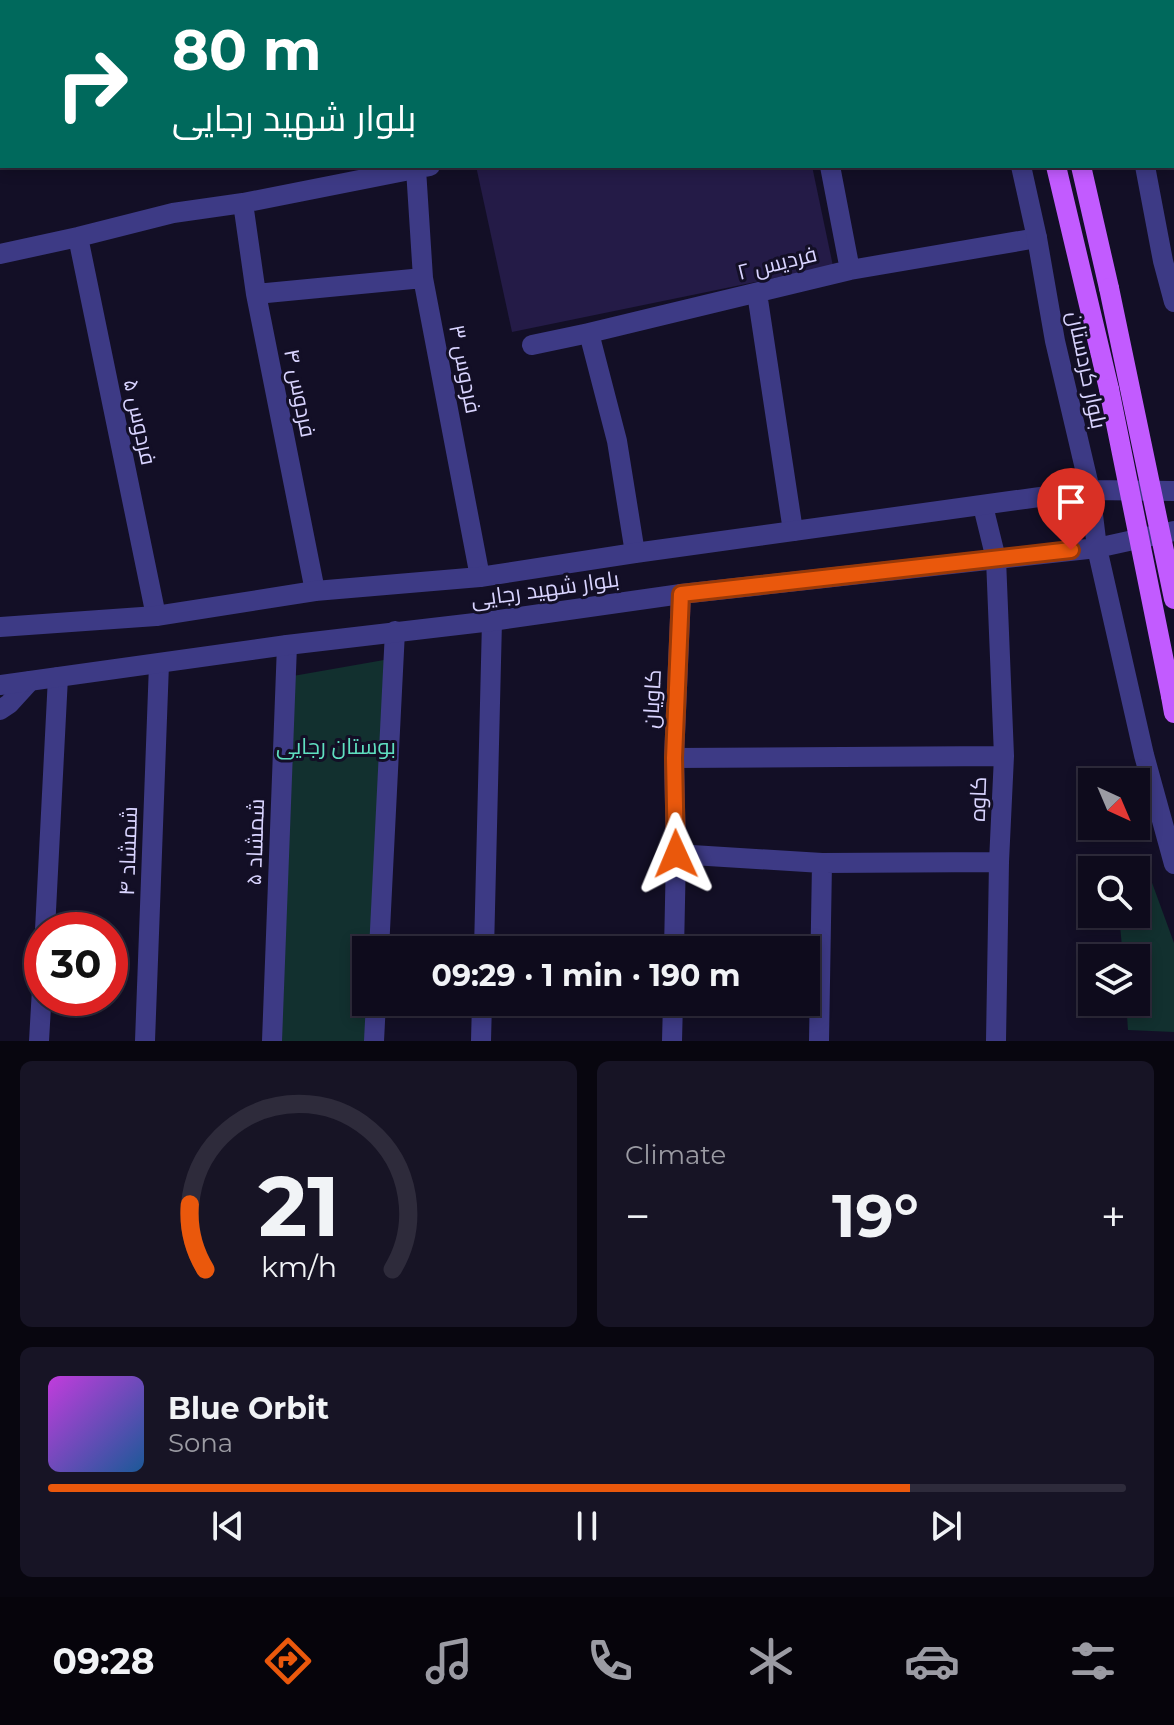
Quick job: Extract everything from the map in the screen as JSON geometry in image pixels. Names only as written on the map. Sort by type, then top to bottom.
[{"type":"main road","points":[[1056,168],[1109,389],[1172,704]]},
{"type":"main road","points":[[1081,168],[1174,599]]},
{"type":"street","points":[[0,254],[173,213],[243,203],[423,168]]},
{"type":"street","name":"فردوس ۳","points":[[423,168],[423,278],[480,577]]},
{"type":"street","points":[[830,168],[850,270]]},
{"type":"street","name":"بلوار کردستان","points":[[1021,168],[1055,341],[1090,490],[1097,548],[1144,755],[1174,864]]},
{"type":"street","points":[[1146,168],[1168,258],[1174,302]]},
{"type":"street","name":"فردوس ۴","points":[[243,203],[256,294],[315,591]]},
{"type":"street","name":"فردوس ۵","points":[[78,237],[156,616]]},
{"type":"street","name":"فردیس ۲","points":[[532,345],[850,270],[1037,238]]},
{"type":"street","points":[[256,294],[423,278]]},
{"type":"street","points":[[757,293],[793,531]]},
{"type":"street","points":[[589,333],[617,441],[635,553]]},
{"type":"street","name":"بلوار شهید رجایی","points":[[0,627],[156,616],[315,591],[480,577],[1090,490],[1174,491]]},
{"type":"street","name":"کاوه","points":[[983,506],[996,559],[1004,756],[996,1041]]},
{"type":"street","name":"بلوار شهید رجایی","points":[[0,685],[681,594],[1097,548],[1174,531]]},
{"type":"street","name":"کاویان","points":[[674,936],[674,758],[681,594]]},
{"type":"street","points":[[484,936],[492,621]]},
{"type":"street","points":[[380,936],[395,631]]},
{"type":"street","name":"شمشاد ۵","points":[[272,1041],[287,645]]},
{"type":"street","name":"شمشاد ۴","points":[[145,1041],[159,664]]},
{"type":"street","points":[[46,912],[58,677]]},
{"type":"street","points":[[0,710],[30,681]]},
{"type":"street","points":[[674,758],[1004,756]]},
{"type":"street","points":[[676,854],[822,863],[999,862]]},
{"type":"street","points":[[816,936],[822,863]]},
{"type":"street","points":[[39,1041],[40,1016]]},
{"type":"street","points":[[374,1041],[375,1016]]},
{"type":"street","points":[[481,1041],[482,1016]]},
{"type":"street","points":[[672,1041],[673,1016]]},
{"type":"street","points":[[816,1016],[819,1041]]},
{"type":"green space","name":"بوستان رجایی","points":[[384,660],[373,936],[352,936],[352,1016],[367,1016],[368,1041],[281,1041],[293,676]]},
{"type":"green space","points":[[1150,881],[1174,943],[1174,1032],[1128,1030],[1127,1016],[1150,1016],[1150,944],[1122,944],[1120,928],[1150,928]]},
{"type":"building","points":[[476,168],[812,168],[833,266],[512,332]]},
{"type":"route","points":[[676,854],[674,758],[681,594],[1071,550]]}]
